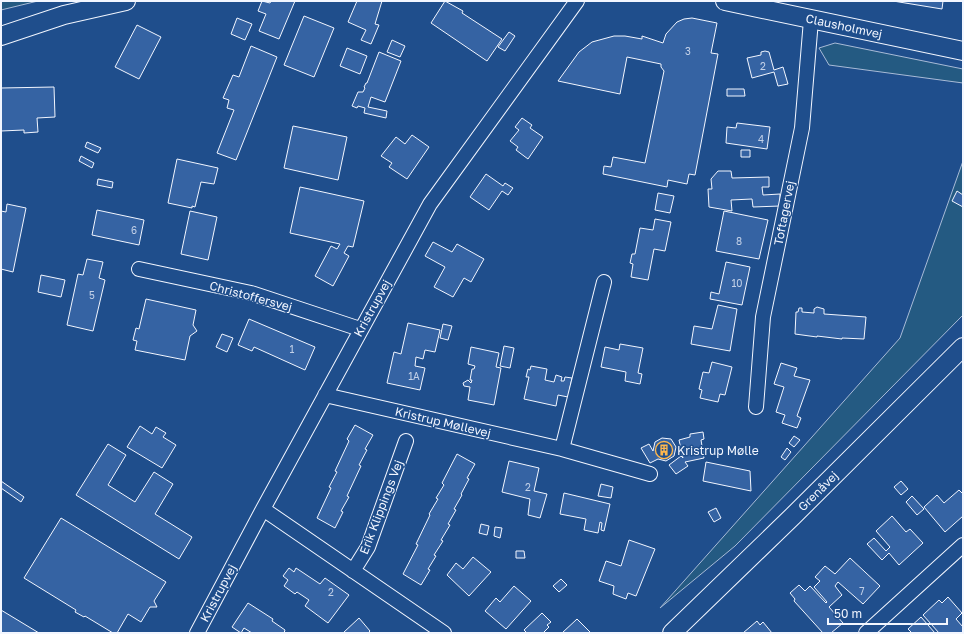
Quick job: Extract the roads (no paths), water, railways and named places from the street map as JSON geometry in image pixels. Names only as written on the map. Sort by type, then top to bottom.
[{"type":"street","points":[[1,36],[64,15],[126,1]]},
{"type":"street","name":"Kristrupvej","points":[[197,633],[262,509],[430,204],[577,1]]},
{"type":"street","name":"Clausholmvej","points":[[725,1],[963,51]]},
{"type":"street","name":"Toftagervej","points":[[756,406],[764,317],[802,128],[811,20]]},
{"type":"street","name":"Christoffersvej","points":[[139,269],[251,293],[360,329]]},
{"type":"street","points":[[562,449],[604,282]]},
{"type":"street","name":"Grenåvej","points":[[672,633],[793,516],[963,347]]},
{"type":"street","name":"Kristrup Møllevej","points":[[325,395],[562,449],[650,474]]},
{"type":"street","name":"Erik Klippings Vej","points":[[353,571],[368,547],[406,441]]},
{"type":"street","points":[[262,509],[444,633]]},
{"type":"street","points":[[866,633],[963,545]]},
{"type":"place","name":"Kristrup Mølle","points":[[664,450]]}]
